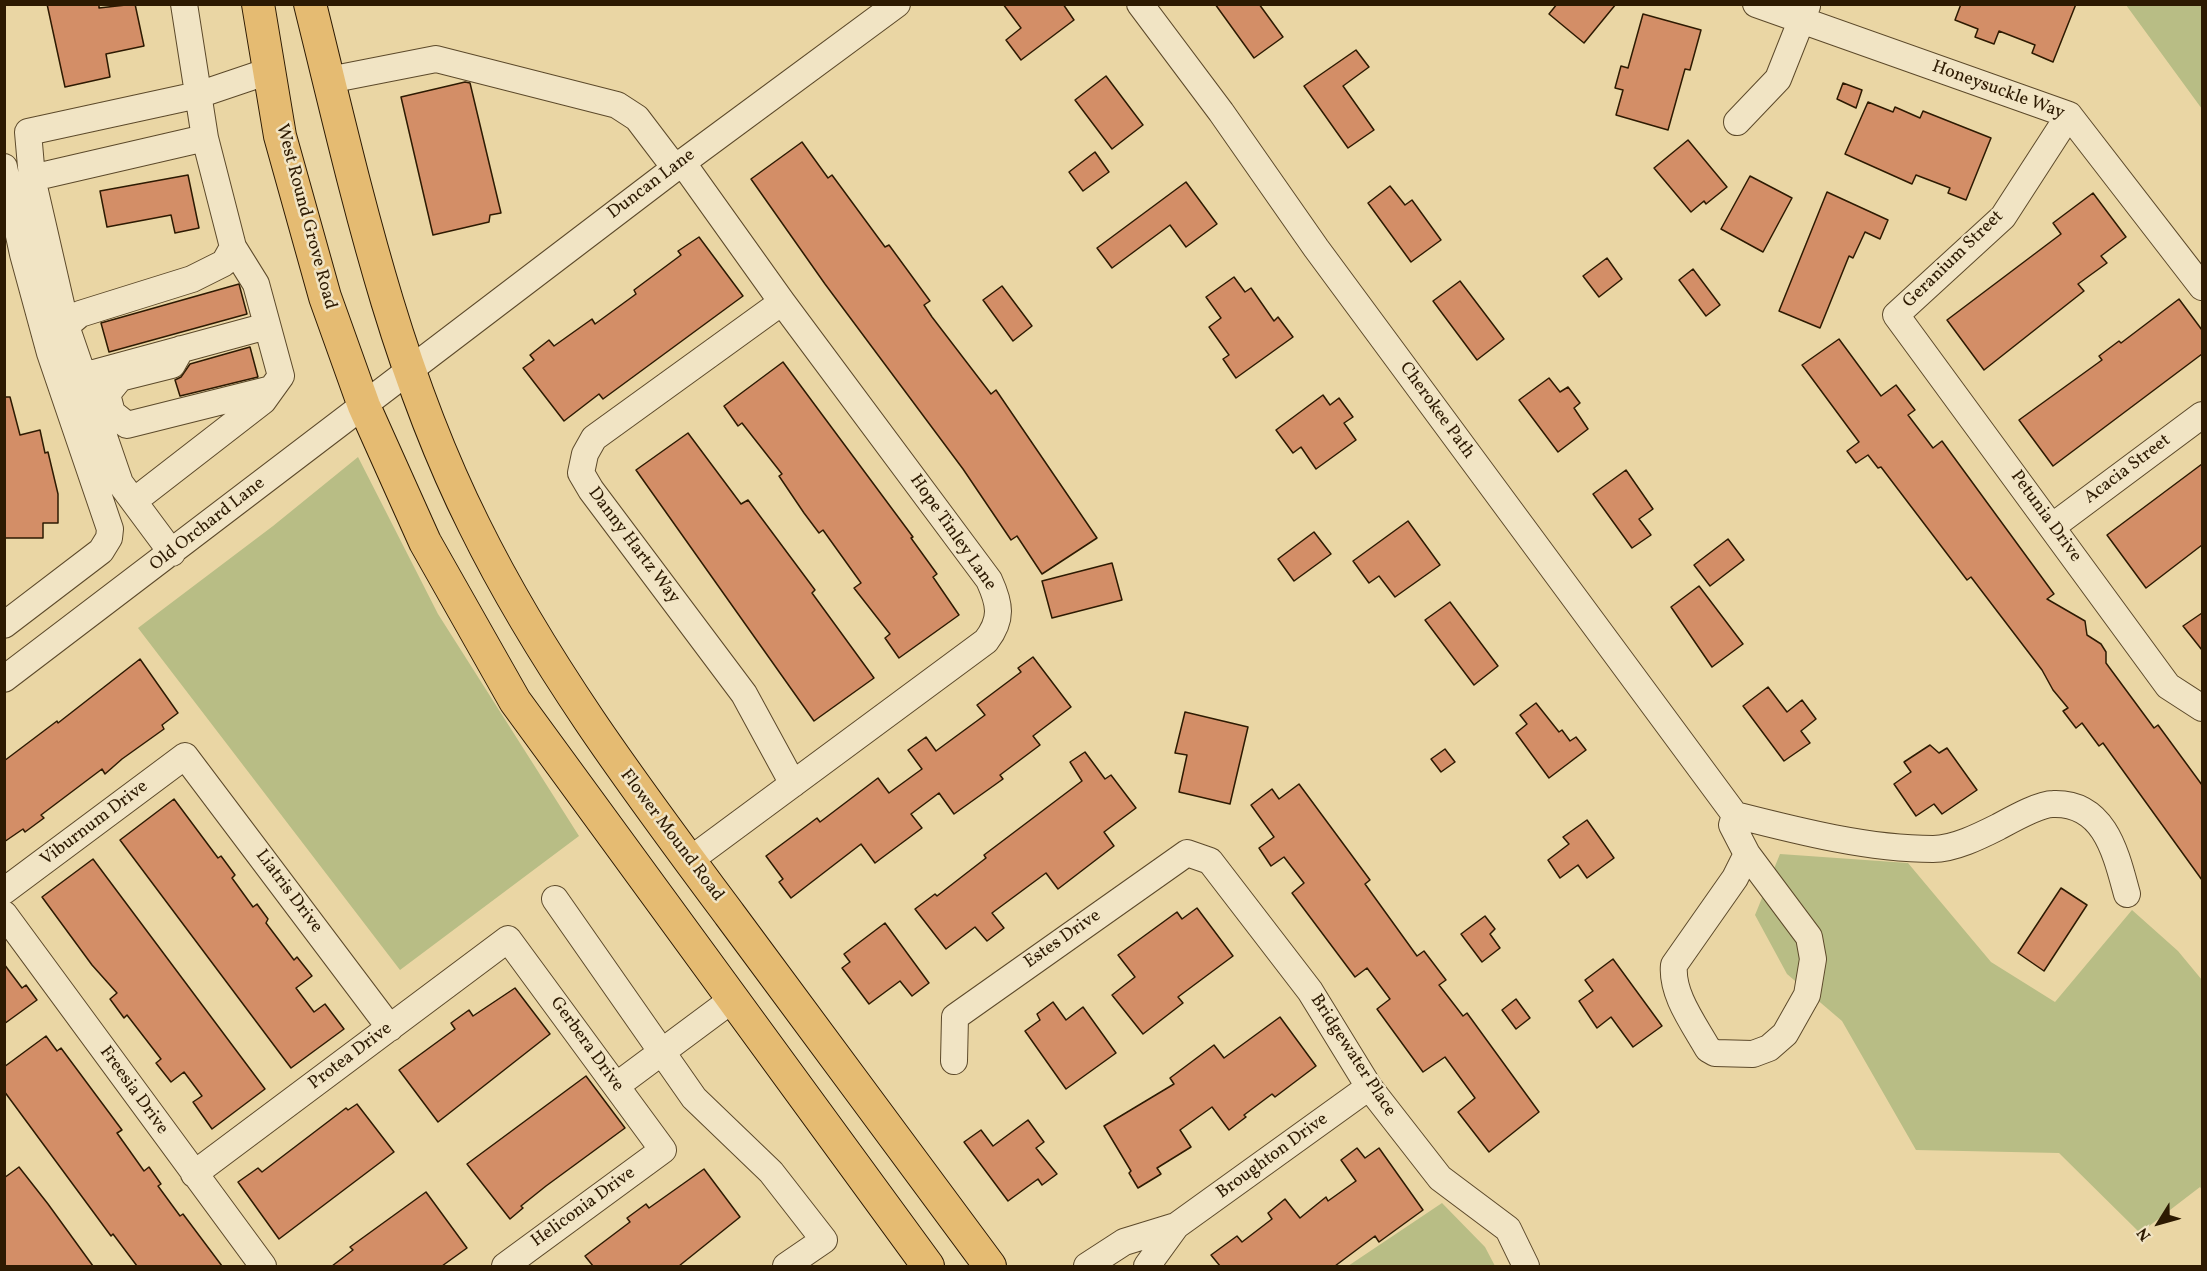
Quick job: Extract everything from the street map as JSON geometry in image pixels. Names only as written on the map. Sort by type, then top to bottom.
[{"type":"main road","name":"West Round Grove Road","points":[[258,4],[280,136],[322,286],[368,415]]},
{"type":"main road","points":[[310,4],[370,243],[410,370]]},
{"type":"main road","name":"Flower Mound Road","points":[[410,370],[456,486],[521,612],[618,764],[990,1266]]},
{"type":"main road","points":[[368,415],[424,542],[515,701],[928,1266]]},
{"type":"street","points":[[134,501],[263,401],[281,376],[256,284],[233,247],[205,138],[184,4]]},
{"type":"street","name":"Duncan Lane","points":[[410,370],[679,165],[897,4]]},
{"type":"street","name":"Cherokee Path","points":[[1140,4],[1221,112],[1316,248],[1735,815]]},
{"type":"street","name":"Honeysuckle Way","points":[[1756,4],[1804,12],[2069,115],[2202,287]]},
{"type":"street","points":[[1737,122],[1778,79],[1804,12]]},
{"type":"street","name":"Hope Tinley Lane","points":[[329,80],[436,59],[617,105],[637,118],[679,165],[989,580],[999,603],[994,630],[986,641],[690,860]]},
{"type":"street","points":[[172,554],[120,483],[83,376],[66,326],[32,178],[28,132],[198,95],[269,71]]},
{"type":"street","name":"Geranium Street","points":[[1896,315],[2003,217],[2069,115]]},
{"type":"street","points":[[32,178],[205,138]]},
{"type":"street","points":[[4,167],[23,254],[50,353],[110,529],[109,538],[101,551],[4,625]]},
{"type":"street","points":[[66,326],[80,314],[192,279],[224,263],[233,247]]},
{"type":"street","name":"Danny Hartz Way","points":[[782,302],[594,438],[585,454],[581,473],[591,490],[744,694],[793,784]]},
{"type":"street","name":"Petunia Drive","points":[[1896,315],[2053,526],[2168,686],[2202,708]]},
{"type":"street","points":[[83,376],[267,326]]},
{"type":"street","points":[[180,349],[172,365],[120,378],[107,394],[112,413],[128,424],[272,389]]},
{"type":"street","name":"Old Orchard Lane","points":[[4,679],[172,554],[368,415],[410,370]]},
{"type":"street","name":"Acacia Street","points":[[2053,526],[2202,415]]},
{"type":"street","name":"Viburnum Drive","points":[[4,891],[185,756]]},
{"type":"street","name":"Liatris Drive","points":[[185,756],[390,1028]]},
{"type":"street","points":[[1747,854],[1736,878],[1674,965],[1673,977],[1679,996],[1708,1048],[1715,1053],[1753,1054],[1769,1048],[1785,1034],[1807,995],[1813,959],[1809,937],[1747,854],[1732,825],[1735,815],[1824,838],[1936,850],[1977,837],[2051,803],[2077,807],[2098,823],[2114,846],[2127,894]]},
{"type":"street","name":"Estes Drive","points":[[954,1061],[955,1017],[1187,853],[1210,861]]},
{"type":"street","name":"Bridgewater Place","points":[[1210,861],[1310,991],[1369,1087],[1440,1178],[1509,1229],[1526,1266]]},
{"type":"street","points":[[555,899],[694,1098],[771,1172],[824,1240],[786,1266]]},
{"type":"street","name":"Freesia Drive","points":[[4,914],[263,1266]]},
{"type":"street","name":"Protea Drive","points":[[194,1174],[508,939]]},
{"type":"street","name":"Gerbera Drive","points":[[508,939],[663,1150]]},
{"type":"street","points":[[616,1086],[733,999]]},
{"type":"street","name":"Broughton Drive","points":[[1147,1266],[1176,1226],[1369,1087]]},
{"type":"street","name":"Heliconia Drive","points":[[505,1266],[663,1150]]},
{"type":"street","name":"Broughton Drive","points":[[1087,1266],[1124,1242],[1176,1226]]},
{"type":"green space","points":[[2126,5],[2202,5],[2202,109]]},
{"type":"green space","points":[[358,457],[438,614],[579,836],[400,970],[138,628],[273,526]]},
{"type":"green space","points":[[1780,854],[1908,863],[1991,962],[2055,1002],[2132,910],[2178,951],[2202,980],[2202,1190],[2200,1187],[2140,1233],[2059,1153],[1916,1150],[1842,1021],[1787,974],[1755,915]]},
{"type":"green space","points":[[1442,1203],[1485,1247],[1495,1266],[1348,1266]]},
{"type":"building","points":[[47,4],[99,4],[99,8],[135,4],[144,46],[106,54],[110,77],[65,87]]},
{"type":"building","points":[[1003,4],[1063,4],[1074,20],[1021,60],[1006,40],[1021,28]]},
{"type":"building","points":[[1215,4],[1259,4],[1283,37],[1254,58]]},
{"type":"building","points":[[1557,4],[1616,4],[1584,43],[1549,14]]},
{"type":"building","points":[[1961,4],[2076,4],[2053,62],[2032,53],[2035,45],[1999,31],[1994,44],[1975,37],[1978,29],[1955,20]]},
{"type":"building","points":[[1643,14],[1701,30],[1690,70],[1685,69],[1668,130],[1616,115],[1623,90],[1615,88],[1621,66],[1628,68]]},
{"type":"building","points":[[1356,50],[1369,67],[1343,86],[1374,130],[1348,148],[1304,86]]},
{"type":"building","points":[[1106,76],[1143,125],[1112,149],[1075,100]]},
{"type":"building","points":[[465,82],[470,83],[501,213],[490,215],[489,222],[433,235],[401,97]]},
{"type":"building","points":[[1843,83],[1862,90],[1856,108],[1837,99]]},
{"type":"building","points":[[1868,102],[1893,112],[1895,107],[1920,118],[1923,111],[1991,138],[1966,200],[1948,193],[1950,188],[1916,175],[1912,184],[1845,154]]},
{"type":"building","points":[[1688,140],[1727,187],[1706,204],[1704,201],[1691,212],[1654,168]]},
{"type":"building","points":[[802,142],[828,178],[832,175],[885,247],[889,245],[930,301],[924,305],[932,317],[991,394],[996,390],[1097,538],[1042,574],[1017,536],[1011,540],[963,469],[825,284],[751,179]]},
{"type":"building","points":[[1095,152],[1109,172],[1083,191],[1069,172]]},
{"type":"building","points":[[188,175],[199,228],[175,233],[171,215],[107,227],[100,191]]},
{"type":"building","points":[[1750,176],[1792,198],[1763,252],[1721,229]]},
{"type":"building","points":[[1186,182],[1217,224],[1186,247],[1170,225],[1112,268],[1097,248]]},
{"type":"building","points":[[1390,186],[1405,205],[1412,200],[1441,240],[1411,262],[1368,203]]},
{"type":"building","points":[[1827,192],[1888,220],[1880,239],[1865,232],[1853,258],[1849,256],[1820,328],[1779,311]]},
{"type":"building","points":[[2093,193],[2126,237],[2101,256],[2107,263],[2078,284],[2084,291],[1984,370],[1947,320],[2061,234],[2053,223]]},
{"type":"building","points":[[699,237],[743,296],[603,399],[599,394],[564,421],[523,368],[534,360],[530,355],[549,340],[554,346],[592,319],[595,324],[636,294],[634,290],[681,255],[678,251]]},
{"type":"building","points":[[1607,258],[1622,279],[1599,297],[1583,276]]},
{"type":"building","points":[[1693,269],[1720,305],[1706,316],[1679,280]]},
{"type":"building","points":[[1234,277],[1245,292],[1251,288],[1274,321],[1278,317],[1293,337],[1236,378],[1223,359],[1229,355],[1209,327],[1221,318],[1206,297]]},
{"type":"building","points":[[1460,281],[1504,339],[1477,360],[1433,301]]},
{"type":"building","points":[[239,284],[247,314],[109,352],[101,323]]},
{"type":"building","points":[[1002,286],[1032,326],[1013,341],[983,300]]},
{"type":"building","points":[[2179,299],[2202,330],[2202,354],[2053,466],[2019,420],[2102,360],[2099,356],[2119,341],[2121,343]]},
{"type":"building","points":[[1839,339],[1881,396],[1896,385],[1915,410],[1908,415],[1933,448],[1942,441],[2054,594],[2047,599],[2085,621],[2087,635],[2101,644],[2106,652],[2106,663],[2154,728],[2158,725],[2202,785],[2202,880],[2103,743],[2099,746],[2082,723],[2076,728],[2063,711],[2068,708],[2053,690],[2042,670],[1971,577],[1967,580],[1881,467],[1878,468],[1868,455],[1856,463],[1847,451],[1859,442],[1802,365]]},
{"type":"building","points":[[250,347],[258,377],[180,396],[175,380],[181,377],[190,364]]},
{"type":"building","points":[[783,362],[913,537],[911,538],[937,574],[933,577],[959,615],[899,658],[885,638],[890,634],[854,588],[861,583],[823,530],[819,533],[804,513],[779,476],[782,474],[742,423],[738,426],[724,406]]},
{"type":"building","points":[[1549,378],[1560,392],[1568,387],[1580,403],[1574,408],[1588,429],[1558,452],[1519,400]]},
{"type":"building","points":[[1323,395],[1330,405],[1339,398],[1353,417],[1344,423],[1356,440],[1316,469],[1301,447],[1293,453],[1276,430]]},
{"type":"building","points":[[4,397],[10,397],[20,435],[40,430],[45,453],[48,452],[58,494],[58,523],[43,523],[43,538],[4,538]]},
{"type":"building","points":[[688,433],[741,504],[748,500],[815,590],[812,593],[874,678],[814,721],[636,470]]},
{"type":"building","points":[[2202,464],[2202,545],[2146,588],[2107,535]]},
{"type":"building","points":[[1626,470],[1653,509],[1639,519],[1651,535],[1632,548],[1593,494]]},
{"type":"building","points":[[1408,521],[1440,565],[1395,597],[1379,576],[1369,583],[1353,561]]},
{"type":"building","points":[[1314,532],[1331,554],[1294,581],[1278,559]]},
{"type":"building","points":[[1728,539],[1744,560],[1710,586],[1694,565]]},
{"type":"building","points":[[1112,563],[1122,600],[1052,618],[1042,581]]},
{"type":"building","points":[[1699,586],[1743,644],[1712,667],[1671,607]]},
{"type":"building","points":[[1450,602],[1498,666],[1474,685],[1425,620]]},
{"type":"building","points":[[2202,613],[2202,650],[2183,626]]},
{"type":"building","points":[[1033,657],[1071,707],[1033,736],[1040,745],[1000,775],[1003,779],[954,814],[939,793],[911,814],[922,828],[875,863],[861,844],[791,898],[779,882],[783,879],[766,856],[817,818],[820,822],[878,778],[889,793],[922,769],[908,750],[926,737],[936,751],[985,715],[977,705],[1021,672],[1018,668]]},
{"type":"building","points":[[140,659],[178,713],[162,725],[164,729],[105,774],[102,769],[41,815],[44,818],[25,832],[23,829],[4,842],[4,761],[57,721],[58,723]]},
{"type":"building","points":[[1768,687],[1787,712],[1802,700],[1816,719],[1801,731],[1810,743],[1784,761],[1743,706]]},
{"type":"building","points":[[1536,703],[1559,732],[1562,730],[1570,741],[1576,737],[1586,750],[1549,778],[1516,733],[1527,724],[1520,715]]},
{"type":"building","points":[[1185,712],[1248,727],[1230,804],[1179,792],[1187,755],[1175,753]]},
{"type":"building","points":[[1930,745],[1939,753],[1947,748],[1977,790],[1942,814],[1934,804],[1916,816],[1894,784],[1911,772],[1904,762]]},
{"type":"building","points":[[1445,749],[1455,762],[1441,772],[1431,759]]},
{"type":"building","points":[[1085,752],[1105,779],[1111,775],[1136,808],[1104,832],[1114,846],[1058,889],[1046,873],[992,913],[1004,928],[987,941],[975,927],[946,949],[915,909],[935,894],[937,896],[986,858],[984,855],[1082,781],[1070,762]]},
{"type":"building","points":[[1299,784],[1370,880],[1365,884],[1417,956],[1424,951],[1446,980],[1439,985],[1463,1016],[1467,1013],[1539,1112],[1489,1152],[1458,1112],[1475,1098],[1445,1057],[1423,1072],[1377,1009],[1390,999],[1367,968],[1355,977],[1292,893],[1304,883],[1284,857],[1271,866],[1259,848],[1274,837],[1251,805],[1272,789],[1279,799]]},
{"type":"building","points":[[174,799],[218,858],[221,856],[235,875],[232,878],[253,907],[257,904],[268,919],[266,923],[294,960],[297,957],[312,976],[296,988],[314,1012],[325,1004],[344,1029],[291,1068],[120,840]]},
{"type":"building","points":[[1587,820],[1614,858],[1587,878],[1578,865],[1560,878],[1548,860],[1569,844],[1563,837]]},
{"type":"building","points":[[93,859],[265,1089],[212,1129],[193,1102],[202,1096],[184,1072],[171,1082],[156,1063],[161,1059],[127,1015],[124,1018],[110,999],[117,993],[92,965],[42,897]]},
{"type":"building","points":[[2061,888],[2087,905],[2044,971],[2018,953]]},
{"type":"building","points":[[1197,908],[1233,956],[1178,997],[1183,1003],[1143,1034],[1112,995],[1135,977],[1118,955],[1177,912],[1182,919]]},
{"type":"building","points":[[1485,916],[1495,929],[1490,934],[1500,948],[1482,962],[1461,934]]},
{"type":"building","points":[[885,923],[929,983],[912,996],[900,981],[869,1004],[842,968],[850,962],[844,954]]},
{"type":"building","points":[[1613,959],[1662,1026],[1633,1047],[1611,1017],[1597,1028],[1579,1001],[1593,991],[1585,980]]},
{"type":"building","points":[[4,964],[22,988],[26,985],[37,1000],[4,1024]]},
{"type":"building","points":[[515,988],[550,1034],[438,1122],[399,1070],[455,1029],[451,1023],[469,1010],[473,1016]]},
{"type":"building","points":[[1516,999],[1530,1018],[1516,1029],[1502,1010]]},
{"type":"building","points":[[1053,1002],[1066,1020],[1083,1007],[1116,1053],[1066,1089],[1025,1031],[1040,1020],[1037,1014]]},
{"type":"building","points":[[1280,1017],[1316,1066],[1275,1097],[1272,1094],[1244,1115],[1246,1117],[1229,1130],[1212,1107],[1180,1130],[1191,1147],[1157,1168],[1161,1174],[1138,1188],[1129,1173],[1131,1171],[1104,1126],[1174,1084],[1170,1078],[1214,1045],[1224,1058]]},
{"type":"building","points":[[46,1036],[57,1051],[61,1048],[122,1130],[117,1133],[144,1171],[149,1167],[161,1184],[158,1186],[180,1216],[183,1214],[222,1266],[137,1266],[113,1234],[111,1236],[4,1091],[4,1067]]},
{"type":"building","points":[[586,1076],[625,1128],[546,1186],[521,1206],[523,1208],[510,1219],[467,1164]]},
{"type":"building","points":[[357,1104],[394,1152],[279,1239],[238,1182],[258,1168],[262,1172],[346,1108],[348,1110]]},
{"type":"building","points":[[1028,1120],[1044,1142],[1036,1148],[1057,1174],[1042,1185],[1038,1179],[1008,1201],[964,1142],[981,1130],[993,1146]]},
{"type":"building","points":[[1357,1148],[1365,1158],[1379,1148],[1423,1210],[1379,1242],[1375,1236],[1335,1266],[1220,1266],[1211,1255],[1237,1236],[1242,1242],[1272,1219],[1268,1213],[1285,1199],[1300,1218],[1326,1197],[1328,1201],[1356,1181],[1341,1160]]},
{"type":"building","points":[[19,1167],[93,1266],[4,1266],[4,1178]]},
{"type":"building","points":[[704,1169],[740,1217],[679,1266],[593,1266],[585,1256],[630,1222],[627,1218],[646,1204],[649,1208]]},
{"type":"building","points":[[426,1192],[467,1248],[442,1266],[332,1266],[353,1250],[350,1247]]}]
